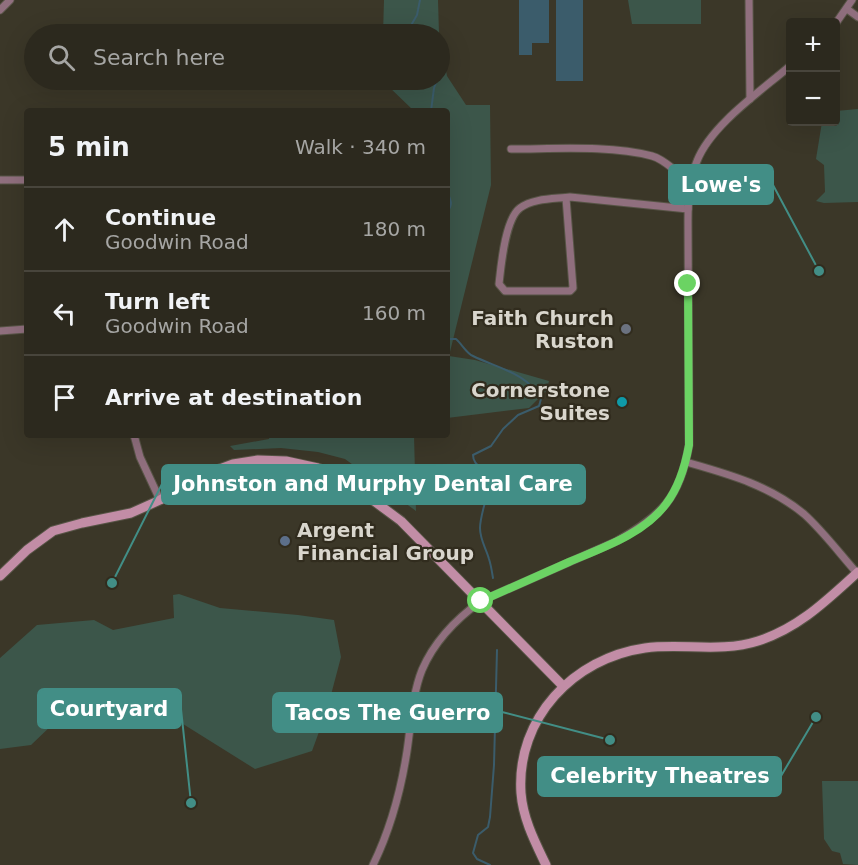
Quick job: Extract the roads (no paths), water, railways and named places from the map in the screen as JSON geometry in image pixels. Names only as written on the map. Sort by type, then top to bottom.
[{"type":"street","points":[[0,10],[10,0]]},
{"type":"street","points":[[749,0],[750,99]]},
{"type":"street","points":[[840,18],[852,0]]},
{"type":"street","points":[[847,9],[858,17]]},
{"type":"street","points":[[373,865],[397,800],[415,697],[422,671],[445,633],[469,609],[481,601],[635,531],[665,506],[677,489],[686,462],[690,428],[688,209],[691,181],[701,151],[713,135],[750,99],[786,69]]},
{"type":"street","points":[[512,149],[619,150],[654,156],[691,181]]},
{"type":"street","points":[[0,180],[24,180]]},
{"type":"street","points":[[566,198],[573,288],[570,291],[505,291],[499,284],[501,272],[513,215],[521,207],[531,203],[566,198],[688,209]]},
{"type":"street","points":[[0,331],[24,329]]},
{"type":"street","points":[[135,438],[140,457],[159,500]]},
{"type":"street","points":[[0,576],[27,550],[53,531],[131,513],[209,473],[233,464],[276,460],[318,468],[347,481],[401,521],[563,686]]},
{"type":"street","points":[[546,865],[526,822],[521,778],[526,748],[538,718],[570,679],[596,663],[621,653],[647,648],[725,647],[755,642],[782,633],[813,613],[858,572],[806,516],[786,500],[762,487],[686,462]]},
{"type":"water","points":[[519,0],[549,0],[549,43],[532,43],[532,55],[519,55]]},
{"type":"water","points":[[556,0],[583,0],[583,81],[556,81]]},
{"type":"waterway","points":[[412,24],[417,15],[420,0]]},
{"type":"waterway","points":[[431,108],[434,90]]},
{"type":"waterway","points":[[450,199],[450,206]]},
{"type":"waterway","points":[[450,339],[456,339],[471,355],[520,377],[535,390],[541,399],[539,406],[518,415],[503,429],[491,446],[473,455],[475,462],[484,471],[489,482],[480,528],[493,578]]},
{"type":"waterway","points":[[490,865],[477,859],[473,853],[478,835],[488,827],[490,817],[494,765],[497,650]]},
{"type":"place","name":"Lowe's","points":[[819,271]]},
{"type":"place","name":"Faith Church Ruston","points":[[626,329]]},
{"type":"place","name":"Cornerstone Suites","points":[[622,402]]},
{"type":"place","name":"Argent Financial Group","points":[[285,541]]},
{"type":"place","name":"Johnston and Murphy Dental Care","points":[[112,583]]},
{"type":"place","name":"Celebrity Theatres","points":[[816,717]]},
{"type":"place","name":"Tacos The Guerro","points":[[610,740]]},
{"type":"place","name":"Courtyard","points":[[191,803]]}]
